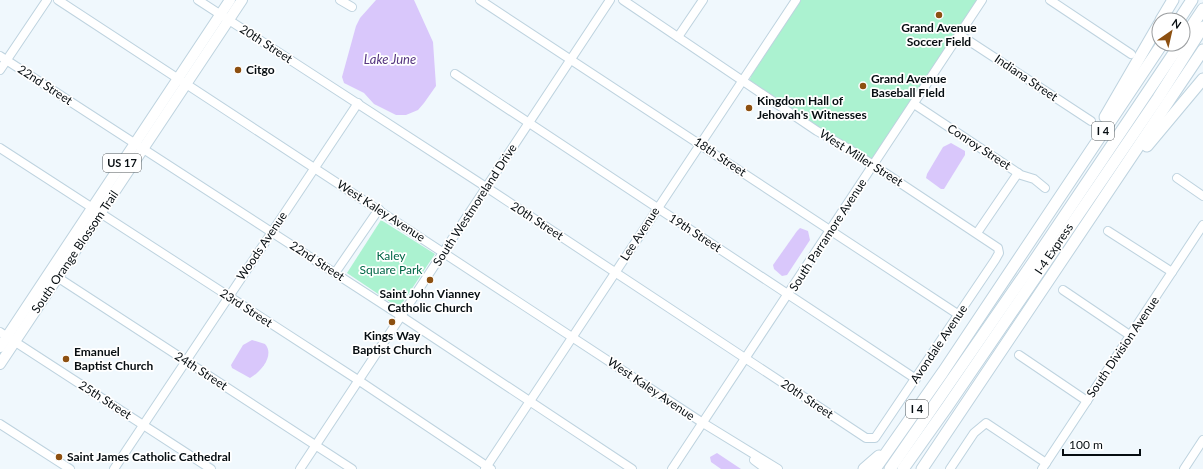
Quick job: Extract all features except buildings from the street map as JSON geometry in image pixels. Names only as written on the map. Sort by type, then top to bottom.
[{"type":"highway","points":[[1166,12],[1173,0]]},
{"type":"highway","points":[[1184,12],[1192,0]]},
{"type":"highway","points":[[1191,27],[1203,9]]},
{"type":"highway","name":"I-4 Express","points":[[903,469],[939,419],[1158,98],[1203,27]]},
{"type":"highway","points":[[1044,219],[1151,38]]},
{"type":"highway","points":[[1158,98],[1203,45]]},
{"type":"highway","points":[[921,469],[1203,50]]},
{"type":"highway","name":"I 4","points":[[875,469],[892,446],[1157,52]]},
{"type":"highway","name":"I-4 Express","points":[[890,469],[1028,271],[1175,52]]},
{"type":"highway","points":[[1133,156],[1148,146],[1203,79]]},
{"type":"highway","points":[[864,469],[892,446]]},
{"type":"main road","name":"South Orange Blossom Trail","points":[[225,17],[230,0]]},
{"type":"main road","name":"South Orange Blossom Trail","points":[[0,347],[54,275],[225,17],[242,0]]},
{"type":"main road","name":"South Orange Blossom Trail","points":[[0,364],[7,336]]},
{"type":"street","points":[[0,70],[3,58],[47,0]]},
{"type":"street","name":"West Kaley Avenue","points":[[58,0],[444,252],[703,424]]},
{"type":"street","name":"20th Street","points":[[198,0],[358,103],[866,438],[876,438]]},
{"type":"street","points":[[340,0],[352,7]]},
{"type":"street","name":"18th Street","points":[[480,0],[959,315]]},
{"type":"street","name":"South Westmoreland Drive","points":[[300,469],[610,0]]},
{"type":"street","name":"West Miller Street","points":[[623,0],[817,131],[874,165],[978,233],[995,245],[998,250]]},
{"type":"street","points":[[678,37],[703,0]]},
{"type":"street","name":"Lee Avenue","points":[[488,468],[529,401],[796,0]]},
{"type":"street","name":"South Parramore Avenue","points":[[672,469],[982,0]]},
{"type":"street","points":[[1050,0],[1131,54]]},
{"type":"street","name":"Indiana Street","points":[[960,34],[1091,121]]},
{"type":"street","name":"22nd Street","points":[[3,58],[401,316],[632,469]]},
{"type":"street","name":"19th Street","points":[[455,74],[916,379]]},
{"type":"street","name":"Woods Avenue","points":[[114,469],[358,103]]},
{"type":"street","name":"Conroy Street","points":[[914,104],[1018,173],[1034,179],[1045,188]]},
{"type":"street","name":"23rd Street","points":[[0,148],[358,380],[488,468]]},
{"type":"street","points":[[978,233],[1018,173]]},
{"type":"street","points":[[1177,178],[1203,196]]},
{"type":"street","points":[[335,273],[378,209]]},
{"type":"street","name":"South Division Avenue","points":[[1044,466],[1203,225]]},
{"type":"street","points":[[1108,231],[1172,272]]},
{"type":"street","name":"Avondale Avenue","points":[[876,438],[995,260],[999,253],[998,250]]},
{"type":"street","name":"24th Street","points":[[54,275],[352,469]]},
{"type":"street","points":[[1063,290],[1131,336]]},
{"type":"street","name":"25th Street","points":[[7,336],[211,469]]},
{"type":"street","points":[[1019,355],[1087,401]]},
{"type":"street","points":[[950,469],[974,433],[986,423],[1044,466]]},
{"type":"street","points":[[0,424],[70,469]]},
{"type":"street","points":[[703,424],[766,469]]},
{"type":"street","points":[[703,424],[778,469]]},
{"type":"street","points":[[1184,469],[1203,440]]},
{"type":"green space","points":[[801,0],[978,0],[874,157],[871,159],[819,129],[749,81],[752,74]]},
{"type":"green space","name":"Kaley Square Park","points":[[381,220],[435,254],[399,308],[347,273]]},
{"type":"water","name":"Lake June","points":[[376,0],[414,0],[433,42],[436,86],[418,110],[406,115],[396,115],[374,104],[364,93],[344,83],[342,77],[356,26],[360,18]]},
{"type":"water","points":[[951,143],[965,151],[965,155],[944,189],[941,189],[926,178],[943,147]]},
{"type":"water","points":[[800,228],[808,231],[810,240],[787,275],[782,276],[774,269],[773,265]]},
{"type":"water","points":[[252,340],[265,344],[268,348],[268,358],[262,368],[250,378],[232,368],[231,365],[243,345]]},
{"type":"water","points":[[717,453],[741,469],[721,469],[711,462],[710,457]]},
{"type":"place","name":"Grand Avenue Soccer Field","points":[[939,15]]},
{"type":"place","name":"Citgo","points":[[238,70]]},
{"type":"place","name":"Grand Avenue Baseball FIeld","points":[[863,86]]},
{"type":"place","name":"Kingdom Hall of Jehovah's Witnesses","points":[[749,108]]},
{"type":"place","name":"Saint John Vianney Catholic Church","points":[[430,280]]},
{"type":"place","name":"Kings Way Baptist Church","points":[[392,322]]},
{"type":"place","name":"Emanuel Baptist Church","points":[[66,359]]},
{"type":"place","name":"Saint James Catholic Cathedral","points":[[59,457]]}]
